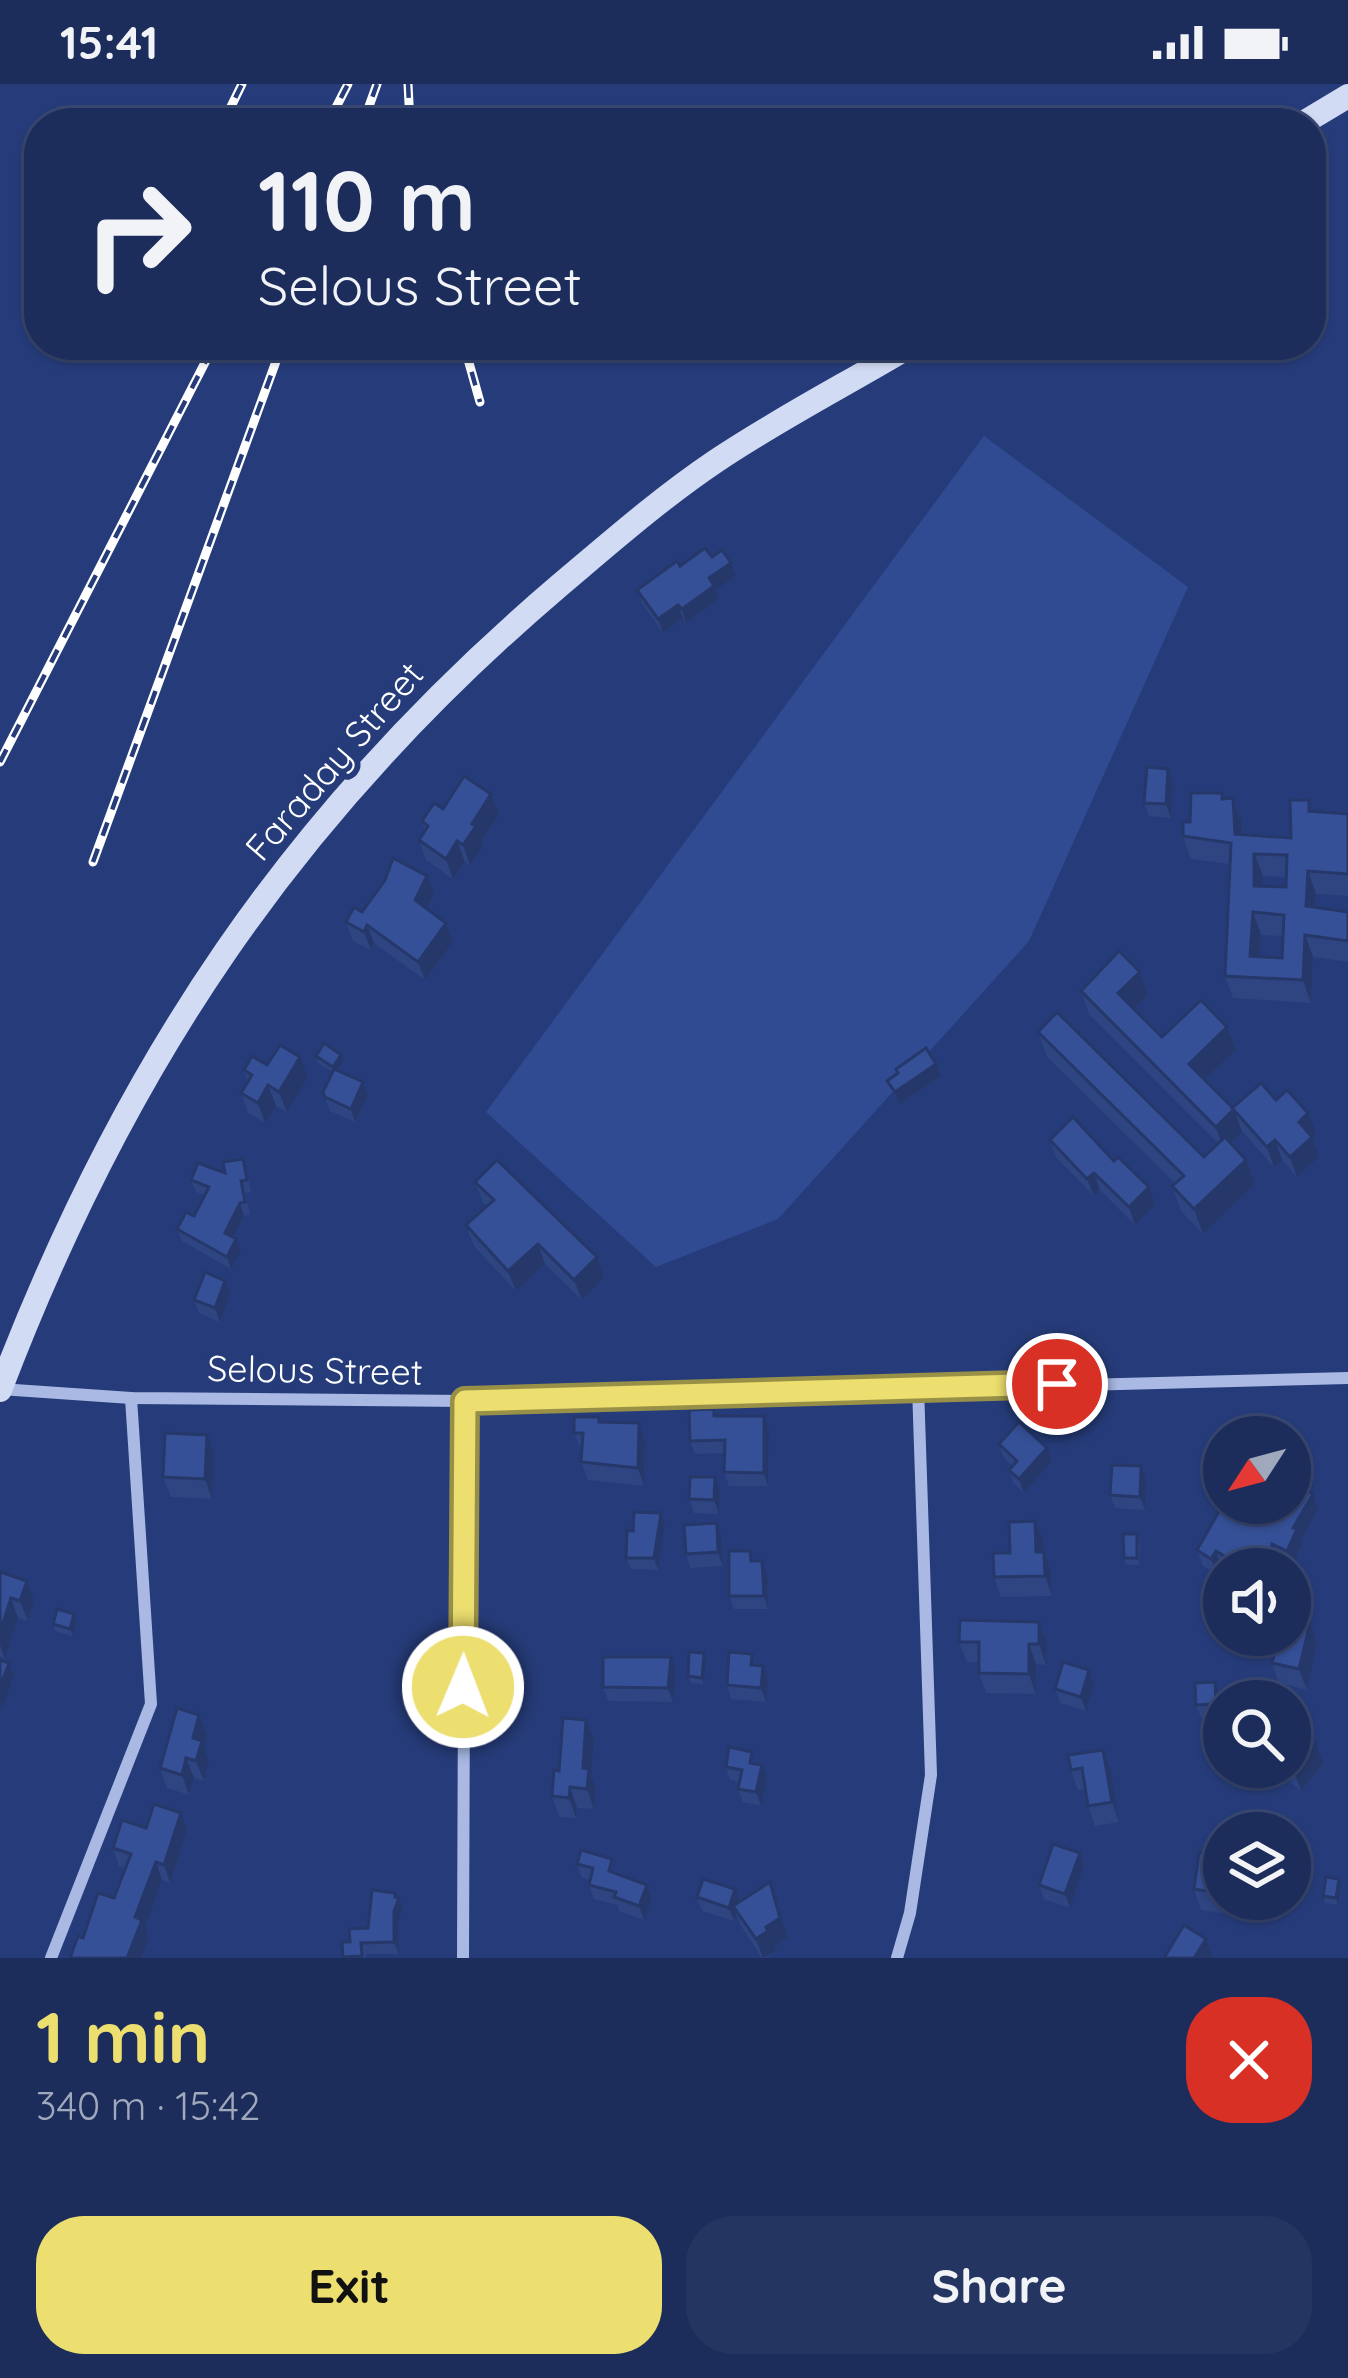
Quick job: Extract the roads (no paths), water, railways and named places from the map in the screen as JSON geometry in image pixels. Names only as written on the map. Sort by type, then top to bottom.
[{"type":"street","name":"Faraday Street","points":[[0,1390],[72,1216],[158,1053],[271,885],[368,768],[493,642],[644,514],[800,407],[885,360]]},
{"type":"street","name":"Selous Street","points":[[0,1390],[130,1398],[465,1401],[1348,1378]]},
{"type":"street","points":[[897,1958],[910,1912],[931,1775],[918,1387]]},
{"type":"street","points":[[52,1958],[151,1703],[130,1398]]},
{"type":"street","points":[[463,1958],[465,1401]]},
{"type":"railway","points":[[230,108],[242,84]]},
{"type":"railway","points":[[336,108],[348,84]]},
{"type":"railway","points":[[368,108],[377,84]]},
{"type":"railway","points":[[408,84],[409,108]]},
{"type":"railway","points":[[0,762],[206,360]]},
{"type":"railway","points":[[93,862],[277,360]]},
{"type":"railway","points":[[468,360],[480,402]]}]
